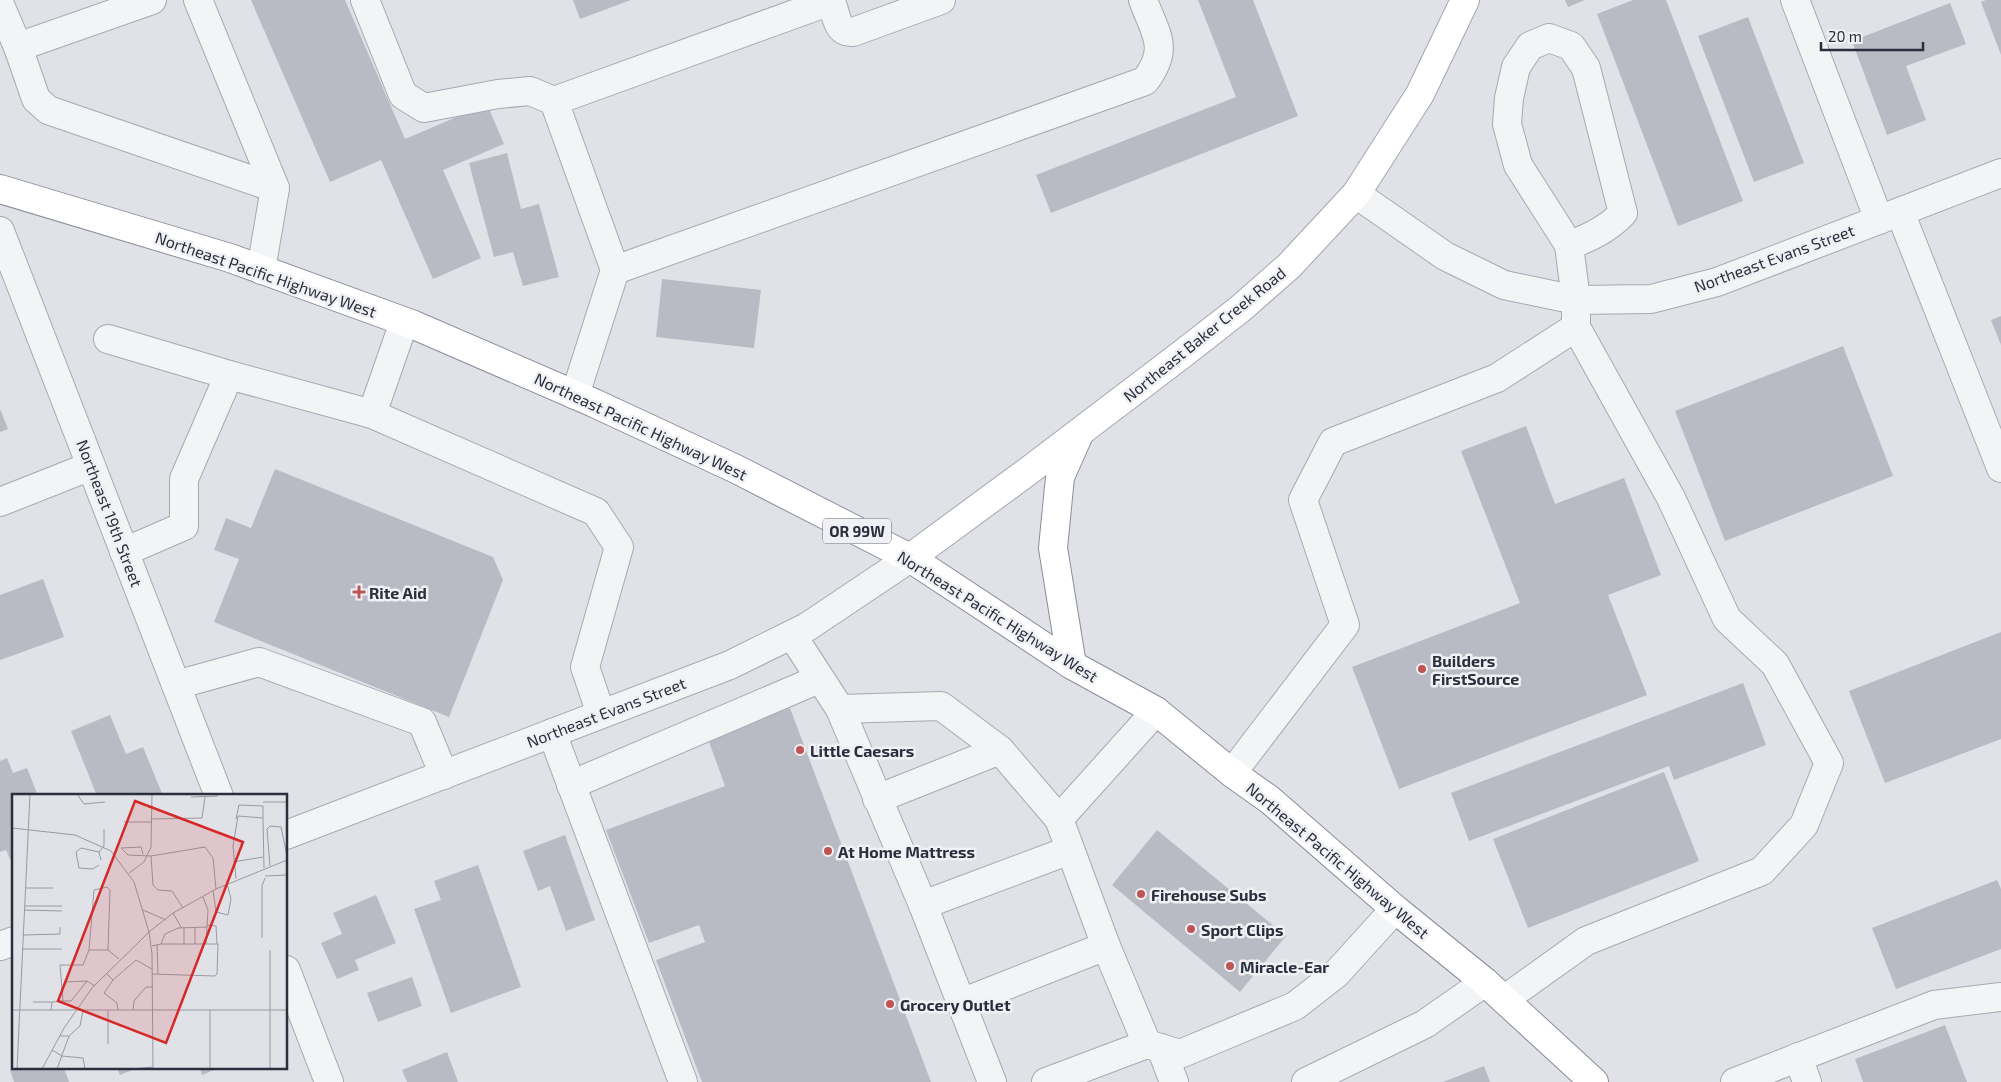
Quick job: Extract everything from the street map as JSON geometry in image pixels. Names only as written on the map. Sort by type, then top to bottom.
[{"type":"main road","name":"Northeast Baker Creek Road","points":[[910,558],[1078,434],[1240,309],[1289,266],[1356,194],[1420,94],[1465,0]]},
{"type":"main road","name":"Northeast Pacific Highway West","points":[[0,189],[230,258],[404,322],[574,395],[736,469],[910,558],[1072,664],[1156,711],[1232,773],[1270,800],[1395,909],[1506,999],[1591,1081]]},
{"type":"main road","points":[[1072,664],[1053,548],[1060,477],[1078,434]]},
{"type":"street","points":[[18,47],[152,0]]},
{"type":"street","points":[[198,0],[276,188],[261,270]]},
{"type":"street","points":[[365,0],[403,95],[424,108],[498,94],[530,91],[554,101],[825,3],[833,7],[841,28],[846,32],[854,32],[941,0]]},
{"type":"street","points":[[615,270],[1145,81],[1156,66],[1160,46],[1143,0]]},
{"type":"street","points":[[1794,0],[2001,468]]},
{"type":"street","points":[[0,5],[18,47],[36,99],[48,110],[276,188]]},
{"type":"street","points":[[1506,999],[1586,941],[1762,871],[1804,825],[1829,763],[1775,664],[1726,619],[1671,498],[1576,327],[1576,300],[1569,244],[1518,166],[1507,124],[1509,98],[1516,67],[1530,46],[1549,38],[1571,46],[1586,68],[1623,213],[1613,224],[1586,239],[1569,244]]},
{"type":"street","points":[[554,101],[615,270],[574,395]]},
{"type":"street","name":"Northeast Evans Street","points":[[1356,194],[1445,256],[1504,285],[1576,300],[1651,299],[1717,282],[2001,173]]},
{"type":"street","name":"Northeast 19th Street","points":[[3,245],[218,794]]},
{"type":"street","points":[[372,414],[404,322]]},
{"type":"street","points":[[1232,773],[1345,625],[1303,500],[1333,442],[1497,378],[1576,327]]},
{"type":"street","points":[[108,339],[229,375],[372,414],[596,512],[619,548],[585,667],[601,714]]},
{"type":"street","points":[[124,552],[184,526],[184,479],[229,375]]},
{"type":"street","points":[[0,502],[91,466]]},
{"type":"street","name":"Northeast Evans Street","points":[[288,834],[730,665],[807,627],[910,558]]},
{"type":"street","points":[[792,635],[840,709],[876,799],[923,905],[992,1082]]},
{"type":"street","points":[[176,685],[259,662],[422,722],[444,775]]},
{"type":"street","points":[[571,785],[819,678]]},
{"type":"street","points":[[840,709],[940,706],[1000,750],[1060,819],[1106,946],[1154,1046],[1174,1082]]},
{"type":"street","points":[[1060,819],[1156,711]]},
{"type":"street","points":[[552,733],[684,1082]]},
{"type":"street","points":[[876,799],[1000,750]]},
{"type":"street","points":[[923,905],[1070,850]]},
{"type":"street","points":[[1046,1082],[1154,1046],[1180,1054],[1295,1006],[1336,974],[1395,909]]},
{"type":"street","points":[[0,946],[12,942]]},
{"type":"street","points":[[961,1003],[1106,946]]},
{"type":"street","points":[[288,975],[329,1082]]},
{"type":"street","points":[[1306,1082],[1425,1024],[1485,982]]},
{"type":"street","points":[[1735,1082],[1934,1005],[2001,997]]},
{"type":"street","points":[[1798,1057],[1808,1082]]},
{"type":"building","points":[[251,0],[345,0],[405,139],[487,104],[504,144],[443,170],[481,258],[433,279],[381,160],[330,182]]},
{"type":"building","points":[[573,0],[631,0],[580,19]]},
{"type":"building","points":[[1198,0],[1253,0],[1298,116],[1051,213],[1036,175],[1236,97]]},
{"type":"building","points":[[1565,0],[1585,0],[1568,7]]},
{"type":"building","points":[[1633,0],[1666,0],[1743,201],[1678,226],[1597,14]]},
{"type":"building","points":[[2001,0],[2001,55],[1981,2]]},
{"type":"building","points":[[1950,3],[1966,44],[1906,66],[1926,120],[1887,135],[1852,41]]},
{"type":"building","points":[[1748,17],[1804,163],[1754,182],[1698,36]]},
{"type":"building","points":[[507,153],[521,209],[539,204],[559,277],[523,286],[513,252],[494,257],[469,163]]},
{"type":"building","points":[[662,279],[761,290],[754,348],[656,337]]},
{"type":"building","points":[[2001,316],[2001,345],[1991,320]]},
{"type":"building","points":[[1843,346],[1893,476],[1725,541],[1675,411]]},
{"type":"building","points":[[0,409],[8,429],[0,432]]},
{"type":"building","points":[[1526,426],[1555,504],[1624,478],[1661,575],[1608,595],[1647,695],[1399,789],[1352,667],[1520,603],[1461,451]]},
{"type":"building","points":[[275,469],[493,557],[503,580],[449,717],[214,622],[239,559],[214,550],[226,518],[251,528]]},
{"type":"building","points":[[43,579],[64,637],[0,660],[0,595]]},
{"type":"building","points":[[2001,632],[2001,739],[1885,783],[1849,691]]},
{"type":"building","points":[[1743,683],[1766,745],[1674,780],[1669,766],[1469,841],[1451,793]]},
{"type":"building","points":[[790,708],[931,1082],[702,1082],[656,960],[705,942],[699,925],[649,943],[606,830],[725,786],[708,739]]},
{"type":"building","points":[[110,715],[126,754],[143,747],[162,794],[96,794],[71,731]]},
{"type":"building","points":[[7,758],[13,773],[27,768],[37,794],[12,794],[12,858],[10,859],[6,850],[0,852],[0,761]]},
{"type":"building","points":[[1664,772],[1699,861],[1528,928],[1493,839]]},
{"type":"building","points":[[1157,830],[1286,936],[1240,992],[1112,885]]},
{"type":"building","points":[[565,835],[595,920],[566,931],[550,886],[538,891],[523,851]]},
{"type":"building","points":[[478,865],[521,987],[451,1013],[414,909],[441,900],[434,881]]},
{"type":"building","points":[[1997,880],[2001,889],[2001,949],[1896,989],[1872,928]]},
{"type":"building","points":[[376,895],[396,943],[355,960],[359,970],[337,979],[321,943],[342,934],[333,913]]},
{"type":"building","points":[[412,977],[422,1006],[378,1022],[367,993]]},
{"type":"building","points":[[1945,1025],[1967,1082],[1863,1082],[1855,1059]]},
{"type":"building","points":[[447,1052],[458,1082],[407,1082],[402,1070]]},
{"type":"building","points":[[1484,1066],[1490,1082],[1443,1082]]},
{"type":"building","points":[[10,1070],[65,1070],[69,1082],[14,1082]]},
{"type":"building","points":[[118,1070],[132,1070],[120,1075]]},
{"type":"building","points":[[201,1070],[214,1070],[202,1075]]},
{"type":"place","name":"Rite Aid","points":[[359,592]]},
{"type":"place","name":"Builders FirstSource","points":[[1422,669]]},
{"type":"place","name":"Little Caesars","points":[[800,750]]},
{"type":"place","name":"At Home Mattress","points":[[828,851]]},
{"type":"place","name":"Firehouse Subs","points":[[1141,894]]},
{"type":"place","name":"Sport Clips","points":[[1191,929]]},
{"type":"place","name":"Miracle-Ear","points":[[1230,966]]},
{"type":"place","name":"Grocery Outlet","points":[[890,1004]]}]
